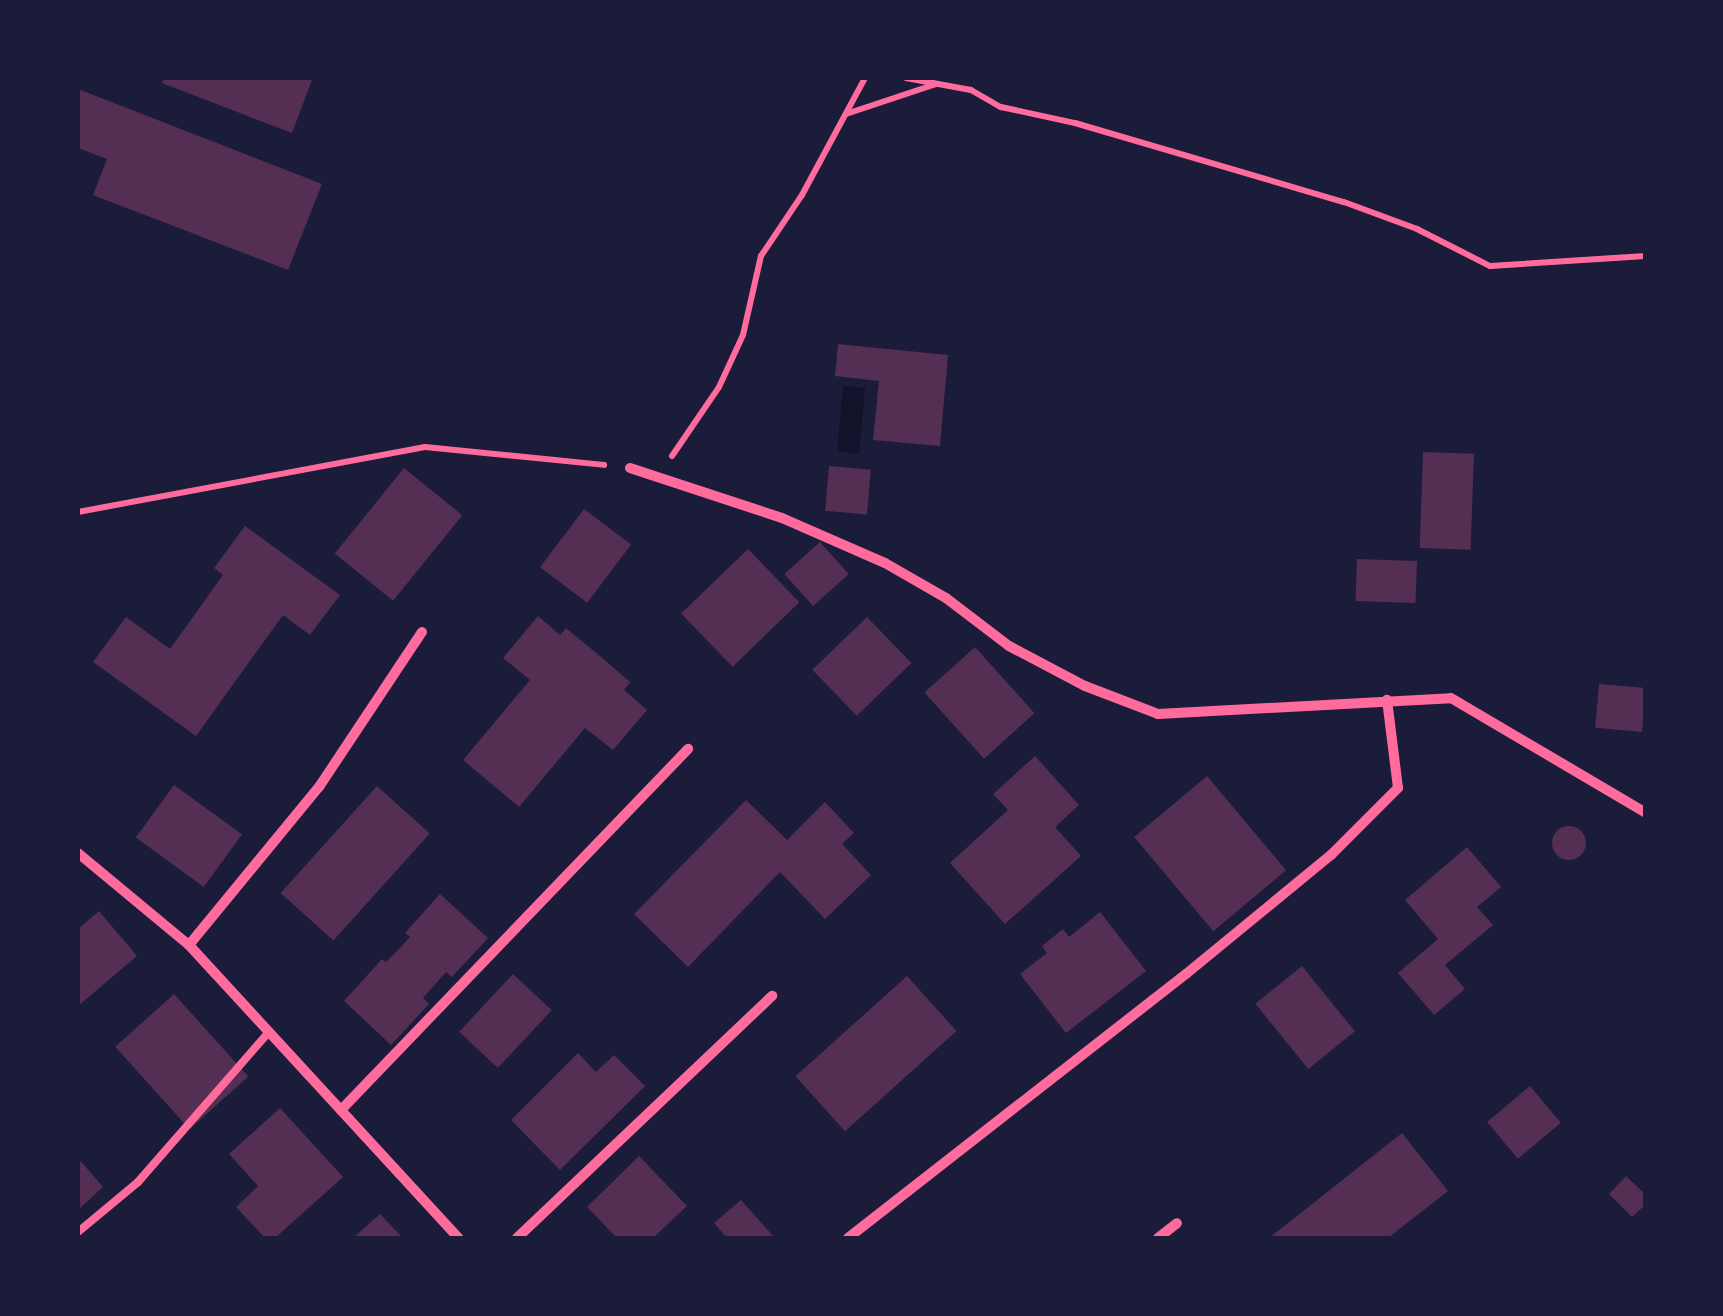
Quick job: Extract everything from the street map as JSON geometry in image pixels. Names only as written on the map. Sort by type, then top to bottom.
[{"type":"street","points":[[630,468],[782,518],[885,563],[946,598],[1008,646],[1085,686],[1158,714],[1269,711],[1451,698],[1646,814]]},
{"type":"street","points":[[189,945],[319,786],[422,632]]},
{"type":"street","points":[[848,1238],[1186,974],[1344,841],[1398,788],[1388,700]]},
{"type":"street","points":[[341,1110],[688,749]]},
{"type":"street","points":[[78,853],[189,945],[458,1238]]},
{"type":"street","points":[[517,1238],[772,996]]},
{"type":"street","points":[[1158,1238],[1178,1222]]},
{"type":"lane","points":[[78,1232],[138,1182],[269,1032]]},
{"type":"path","points":[[660,478],[719,387],[743,335],[760,256],[802,195],[865,78]]},
{"type":"path","points":[[906,78],[971,90],[1000,108],[1076,123],[1344,202],[1417,229],[1490,266],[1646,256]]},
{"type":"path","points":[[846,114],[938,84]]},
{"type":"path","points":[[78,512],[425,447],[630,468]]},
{"type":"shaded area","points":[[843,386],[865,388],[859,454],[837,452]]},
{"type":"building","points":[[164,78],[312,80],[292,133],[162,83]]},
{"type":"building","points":[[78,89],[322,184],[288,270],[93,195],[107,159],[78,148]]},
{"type":"building","points":[[838,344],[948,355],[940,446],[873,440],[879,381],[835,376]]},
{"type":"building","points":[[1423,452],[1474,454],[1471,550],[1420,548]]},
{"type":"building","points":[[829,466],[871,470],[867,514],[825,511]]},
{"type":"building","points":[[404,468],[462,515],[393,601],[335,553]]},
{"type":"building","points":[[584,509],[631,545],[587,603],[540,567]]},
{"type":"building","points":[[245,526],[340,595],[310,635],[283,615],[196,736],[93,662],[126,617],[170,649],[223,575],[214,568]]},
{"type":"building","points":[[820,542],[849,574],[813,606],[784,574]]},
{"type":"building","points":[[748,549],[799,602],[733,667],[681,614]]},
{"type":"building","points":[[1357,559],[1417,561],[1415,603],[1356,601]]},
{"type":"building","points":[[538,616],[560,635],[566,628],[600,656],[630,682],[624,690],[647,710],[613,750],[585,728],[519,807],[463,760],[530,680],[503,658]]},
{"type":"building","points":[[867,617],[911,663],[857,716],[812,670]]},
{"type":"building","points":[[975,647],[1035,713],[984,759],[924,693]]},
{"type":"building","points":[[1599,684],[1646,688],[1642,732],[1595,728]]},
{"type":"building","points":[[1035,756],[1079,805],[1055,827],[1081,856],[1005,924],[950,863],[1008,810],[993,794]]},
{"type":"building","points":[[1207,776],[1286,870],[1213,931],[1134,837]]},
{"type":"building","points":[[174,785],[242,834],[204,887],[136,838]]},
{"type":"building","points":[[377,786],[430,834],[333,941],[281,893]]},
{"type":"building","points":[[746,800],[787,840],[825,802],[854,833],[842,844],[871,875],[825,919],[780,872],[688,967],[634,914]]},
{"type":"building","points":[[1569,826],[1581,831],[1586,843],[1581,855],[1569,860],[1557,855],[1552,843],[1557,831]]},
{"type":"building","points":[[1467,847],[1501,887],[1477,907],[1493,925],[1445,965],[1465,989],[1434,1015],[1398,973],[1438,939],[1405,900]]},
{"type":"building","points":[[440,894],[488,938],[452,977],[446,972],[423,998],[429,1004],[391,1045],[344,1001],[382,959],[386,962],[410,937],[405,933]]},
{"type":"building","points":[[99,911],[137,956],[78,1006],[78,929]]},
{"type":"building","points":[[1100,912],[1146,971],[1066,1033],[1020,974],[1047,953],[1042,946],[1063,929],[1069,937]]},
{"type":"building","points":[[1302,966],[1355,1031],[1308,1069],[1255,1004]]},
{"type":"building","points":[[513,974],[552,1010],[498,1068],[459,1032]]},
{"type":"building","points":[[907,976],[957,1031],[845,1131],[796,1076]]},
{"type":"building","points":[[174,994],[248,1076],[190,1129],[115,1047]]},
{"type":"building","points":[[578,1053],[596,1072],[614,1055],[645,1086],[560,1170],[511,1120]]},
{"type":"building","points":[[1530,1086],[1561,1123],[1518,1159],[1487,1122]]},
{"type":"building","points":[[280,1108],[343,1177],[275,1238],[265,1238],[236,1207],[258,1186],[229,1154]]},
{"type":"building","points":[[1402,1133],[1448,1191],[1388,1238],[1269,1238]]},
{"type":"building","points":[[639,1156],[687,1206],[653,1238],[617,1238],[587,1207]]},
{"type":"building","points":[[78,1158],[103,1187],[78,1210]]},
{"type":"building","points":[[1626,1176],[1646,1195],[1646,1204],[1632,1217],[1609,1194]]},
{"type":"building","points":[[741,1200],[775,1238],[727,1238],[714,1223]]},
{"type":"building","points":[[380,1214],[403,1238],[353,1238]]}]
